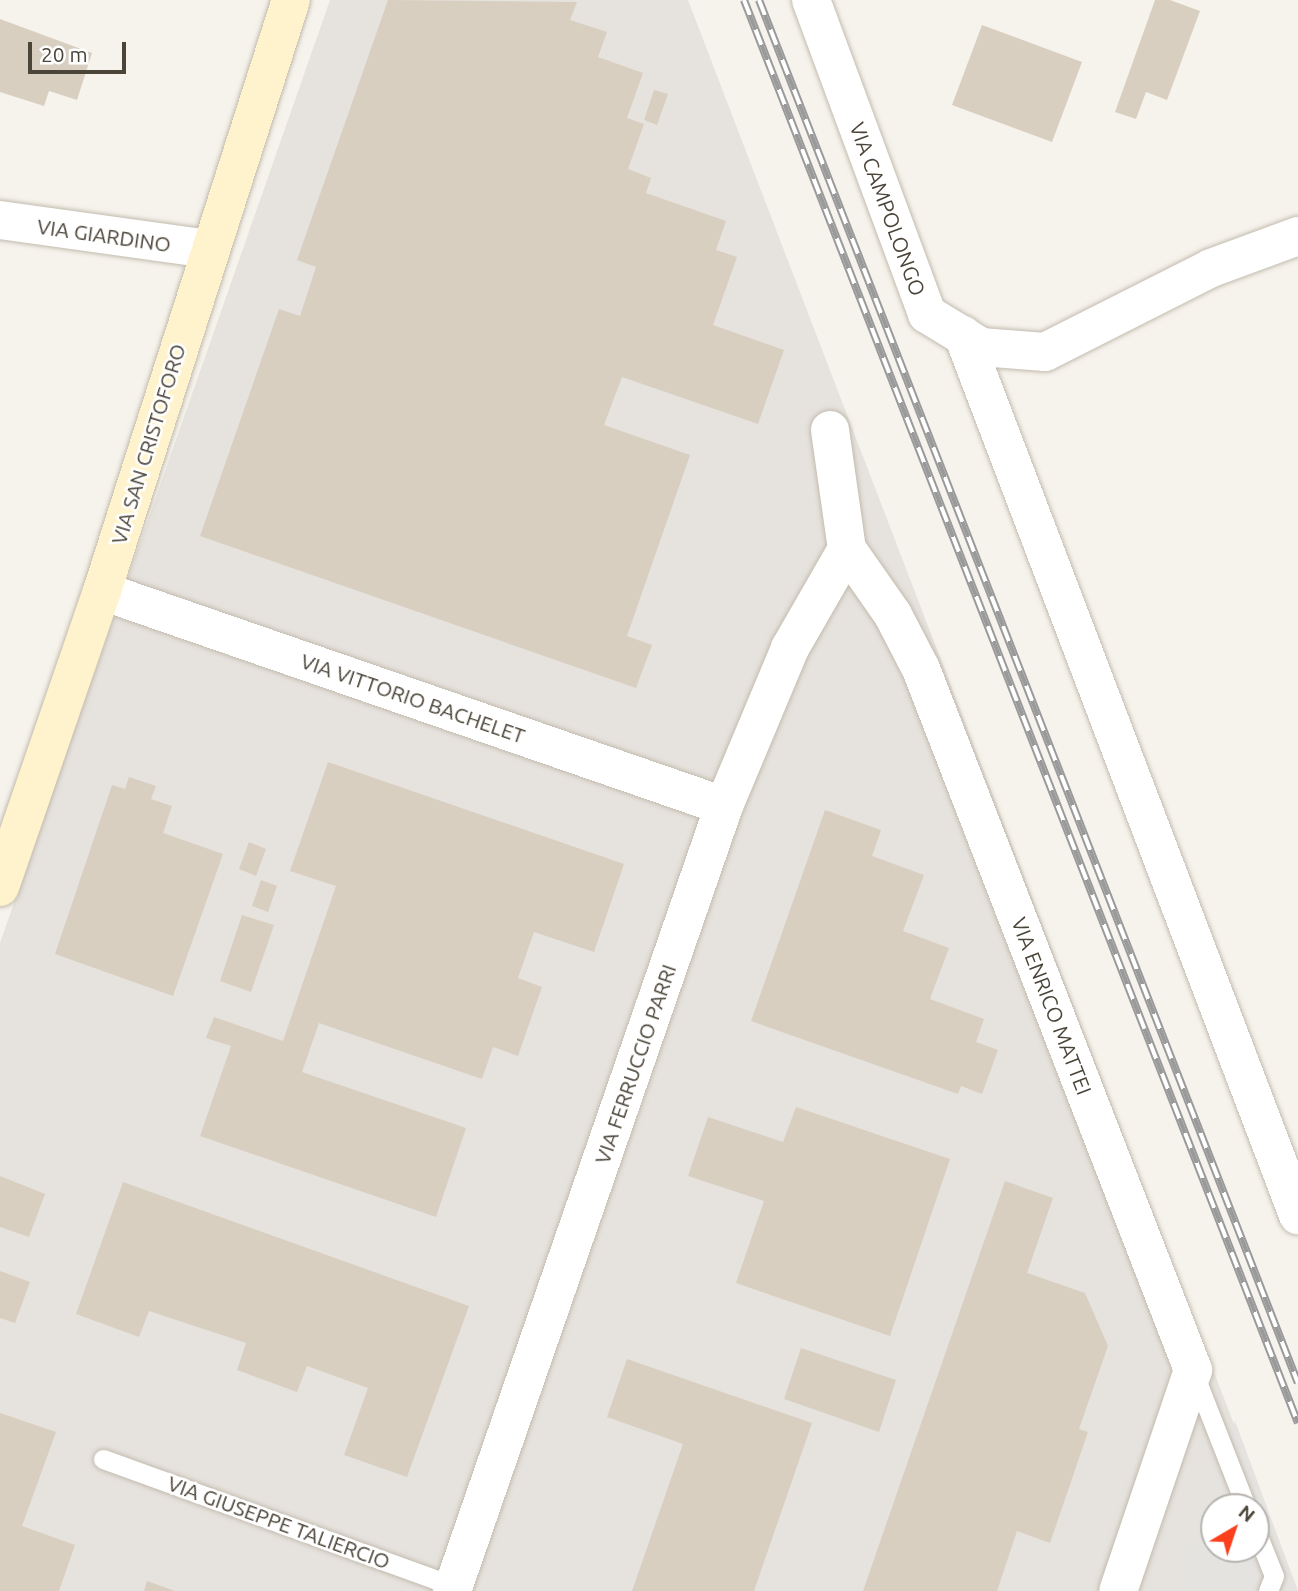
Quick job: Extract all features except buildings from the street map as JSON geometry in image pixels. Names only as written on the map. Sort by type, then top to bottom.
[{"type":"street","name":"VIA SAN CRISTOFORO","points":[[0,887],[102,591],[209,249],[291,0]]},
{"type":"street","name":"VIA CAMPOLONGO","points":[[811,0],[927,314],[981,346],[1045,352],[1211,268],[1298,236]]},
{"type":"street","name":"VIA GIARDINO","points":[[0,220],[209,249]]},
{"type":"street","points":[[963,335],[1298,1215]]},
{"type":"street","name":"VIA ENRICO MATTEI","points":[[830,430],[847,549],[893,615],[921,669],[1193,1370]]},
{"type":"street","name":"VIA FERRUCCIO PARRI","points":[[453,1588],[724,806],[790,648],[847,549]]},
{"type":"street","name":"VIA VITTORIO BACHELET","points":[[102,591],[724,806]]},
{"type":"street","points":[[1118,1591],[1193,1370]]},
{"type":"lane","points":[[1193,1370],[1241,1493]]},
{"type":"lane","name":"VIA GIUSEPPE TALIERCIO","points":[[103,1459],[453,1588]]},
{"type":"lane","points":[[1268,1591],[1274,1576],[1269,1563]]},
{"type":"shaded area","points":[[330,0],[688,0],[1260,1493],[1200,1493],[1200,1563],[1270,1563],[1270,1518],[1298,1591],[0,1591],[0,943]]},
{"type":"shaded area","points":[[1235,1421],[1262,1493],[1207,1493]]},
{"type":"shaded area","points":[[1200,1513],[1200,1563],[1270,1563],[1270,1515],[1298,1591],[1170,1591]]},
{"type":"railway","points":[[744,0],[1298,1423]]},
{"type":"railway","points":[[759,0],[1298,1383]]}]
